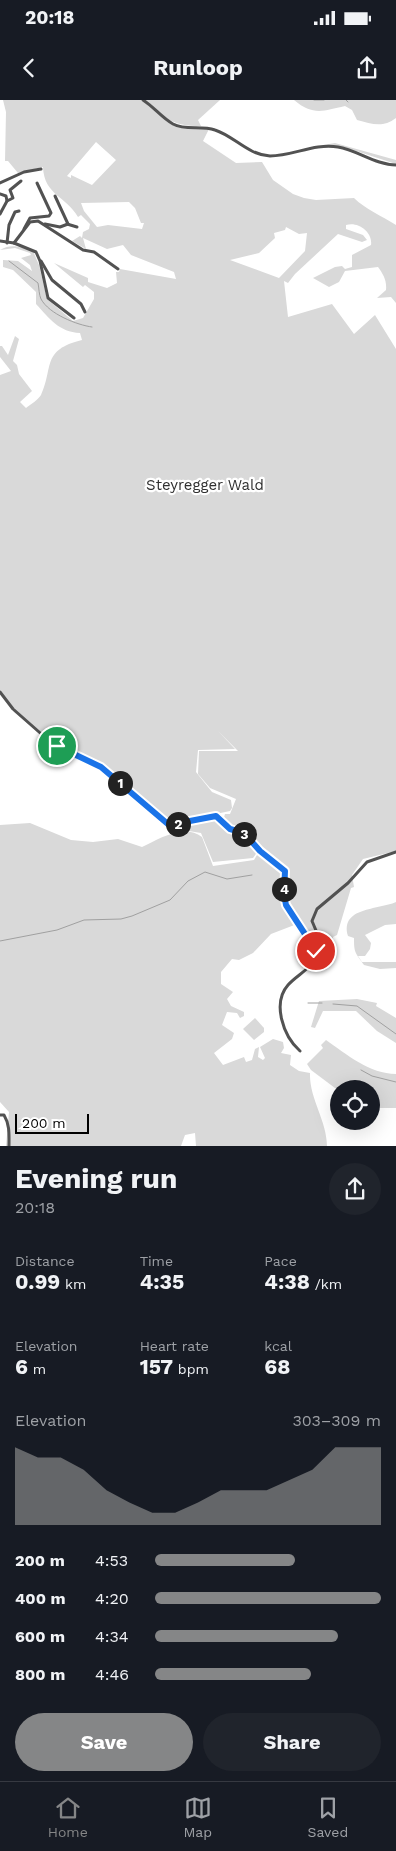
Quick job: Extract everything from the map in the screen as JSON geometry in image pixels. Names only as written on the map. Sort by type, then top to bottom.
[{"type":"street","points":[[144,100],[173,124],[218,131],[248,149],[263,155],[279,155],[317,146],[333,146],[396,165]]},
{"type":"street","points":[[0,182],[24,172],[41,169]]},
{"type":"street","points":[[0,214],[7,201],[13,198],[10,190],[21,181]]},
{"type":"street","points":[[24,229],[24,225],[30,218],[48,216],[51,213],[37,183]]},
{"type":"street","points":[[0,194],[6,196],[7,201]]},
{"type":"street","points":[[55,196],[67,218],[67,224]]},
{"type":"street","points":[[7,243],[10,221],[15,212],[19,211]]},
{"type":"street","points":[[14,243],[32,221],[60,227],[67,224],[77,228]]},
{"type":"street","points":[[42,223],[83,250],[94,252],[118,269]]},
{"type":"street","points":[[0,241],[14,243],[33,250],[52,280],[81,304],[85,312]]},
{"type":"street","points":[[40,261],[48,298],[74,318]]},
{"type":"street","points":[[0,692],[13,709],[47,739],[71,754],[101,767],[169,825],[214,815],[221,818],[230,829],[244,833],[260,851],[285,871],[284,895],[286,905],[316,948]]},
{"type":"street","points":[[300,1052],[286,1031],[280,1003],[288,985],[314,961],[316,948],[320,940],[312,921],[317,909],[348,883],[366,862],[396,852]]},
{"type":"street","points":[[0,1115],[4,1115],[10,1130],[9,1146]]},
{"type":"green space","name":"Steyregger Wald","points":[[3,100],[142,100],[173,125],[209,129],[203,141],[236,163],[262,162],[273,180],[293,194],[316,200],[354,198],[368,209],[396,225],[396,303],[391,297],[377,298],[386,290],[384,277],[378,267],[345,271],[339,282],[329,287],[313,278],[335,267],[342,266],[345,269],[352,267],[352,255],[371,245],[370,236],[367,232],[360,226],[351,224],[346,225],[346,229],[363,235],[367,240],[362,242],[338,234],[295,274],[288,283],[284,281],[288,317],[332,304],[354,334],[375,315],[396,349],[396,851],[363,859],[352,875],[354,887],[351,888],[337,935],[333,937],[333,950],[329,952],[319,946],[315,946],[297,924],[271,934],[253,953],[239,960],[232,959],[221,972],[221,984],[233,992],[227,999],[231,1006],[244,1012],[244,1016],[240,1018],[237,1013],[227,1012],[222,1025],[234,1033],[232,1039],[214,1053],[223,1065],[244,1057],[246,1062],[252,1060],[255,1049],[259,1047],[258,1057],[263,1060],[265,1058],[260,1047],[273,1039],[283,1042],[284,1048],[281,1053],[291,1055],[290,1065],[299,1071],[310,1073],[312,1091],[324,1128],[327,1146],[196,1146],[195,1133],[185,1135],[181,1146],[6,1146],[9,1112],[0,1102],[0,825],[30,823],[71,840],[93,842],[118,839],[142,847],[172,834],[180,832],[195,833],[202,837],[213,866],[254,860],[260,850],[245,833],[229,826],[225,822],[225,814],[230,814],[236,799],[210,788],[198,774],[199,751],[238,751],[218,731],[235,749],[198,750],[196,772],[212,792],[231,800],[232,808],[230,811],[173,823],[167,821],[101,767],[67,753],[47,740],[14,712],[0,694],[0,375],[11,371],[0,357],[0,346],[8,355],[15,336],[19,339],[13,361],[17,365],[19,374],[32,391],[20,402],[26,408],[41,395],[54,354],[69,344],[82,340],[80,333],[66,330],[51,320],[36,304],[36,292],[13,270],[3,267],[3,260],[18,261],[32,271],[30,265],[21,258],[31,255],[30,253],[15,248],[0,250],[12,246],[33,251],[39,265],[47,299],[73,321],[83,318],[94,299],[94,292],[85,285],[83,287],[54,263],[88,278],[88,282],[107,288],[117,283],[116,272],[119,272],[120,269],[176,279],[174,272],[131,255],[123,245],[107,249],[83,238],[86,249],[72,241],[80,236],[82,238],[83,232],[89,229],[90,224],[81,215],[78,217],[68,204],[51,190],[44,176],[43,167],[18,173],[8,161],[5,161],[6,112]],"holes":[[[96,142],[116,160],[92,185],[71,175],[71,178],[67,176]],[[129,202],[135,208],[141,223],[144,223],[142,229],[108,225],[97,227],[84,211],[81,203]],[[286,227],[299,234],[307,233],[305,251],[279,278],[230,260],[259,253],[275,238],[274,233],[285,230]]]},
{"type":"green space","points":[[145,100],[220,100],[198,120],[201,126],[191,126],[182,125],[170,120]]},
{"type":"green space","points":[[294,100],[396,100],[396,118],[387,123],[373,124],[357,120],[352,110],[345,106],[318,111],[307,108]]},
{"type":"green space","points":[[335,143],[396,160],[396,164],[344,147],[323,145]]},
{"type":"green space","points":[[214,816],[227,828],[244,834],[258,851],[253,858],[213,862],[201,833],[171,828]]},
{"type":"green space","points":[[396,902],[396,924],[385,925],[365,935],[371,943],[370,949],[365,956],[358,956],[354,947],[354,938],[348,936],[347,927],[350,920],[362,911]]},
{"type":"green space","points":[[362,962],[396,962],[396,968],[380,969],[364,965]]},
{"type":"green space","points":[[357,999],[377,1003],[376,1006],[396,1018],[396,1043],[377,1031],[356,1011],[323,1011],[315,1028],[311,1027],[319,1001]]},
{"type":"green space","points":[[255,1018],[264,1028],[264,1032],[254,1040],[243,1029]]},
{"type":"green space","points":[[326,1040],[368,1067],[377,1071],[396,1074],[396,1108],[380,1108],[380,1080],[330,1080],[330,1084],[311,1070],[307,1064],[323,1048],[321,1045]]},
{"type":"waterway","points":[[314,100],[324,100]]},
{"type":"waterway","points":[[9,261],[38,283],[41,299],[50,309],[71,321],[92,327]]},
{"type":"waterway","points":[[0,941],[57,930],[84,920],[121,919],[132,916],[170,900],[188,881],[205,872],[227,879],[252,875]]},
{"type":"waterway","points":[[308,1003],[322,1003]]},
{"type":"waterway","points":[[333,1004],[357,1006],[396,1034]]},
{"type":"waterway","points":[[361,1070],[372,1076],[396,1082]]},
{"type":"route","points":[[57,746],[101,767],[169,825],[214,815],[221,818],[230,829],[244,833],[255,847],[285,871],[284,895],[286,905],[316,948],[316,951]]}]
